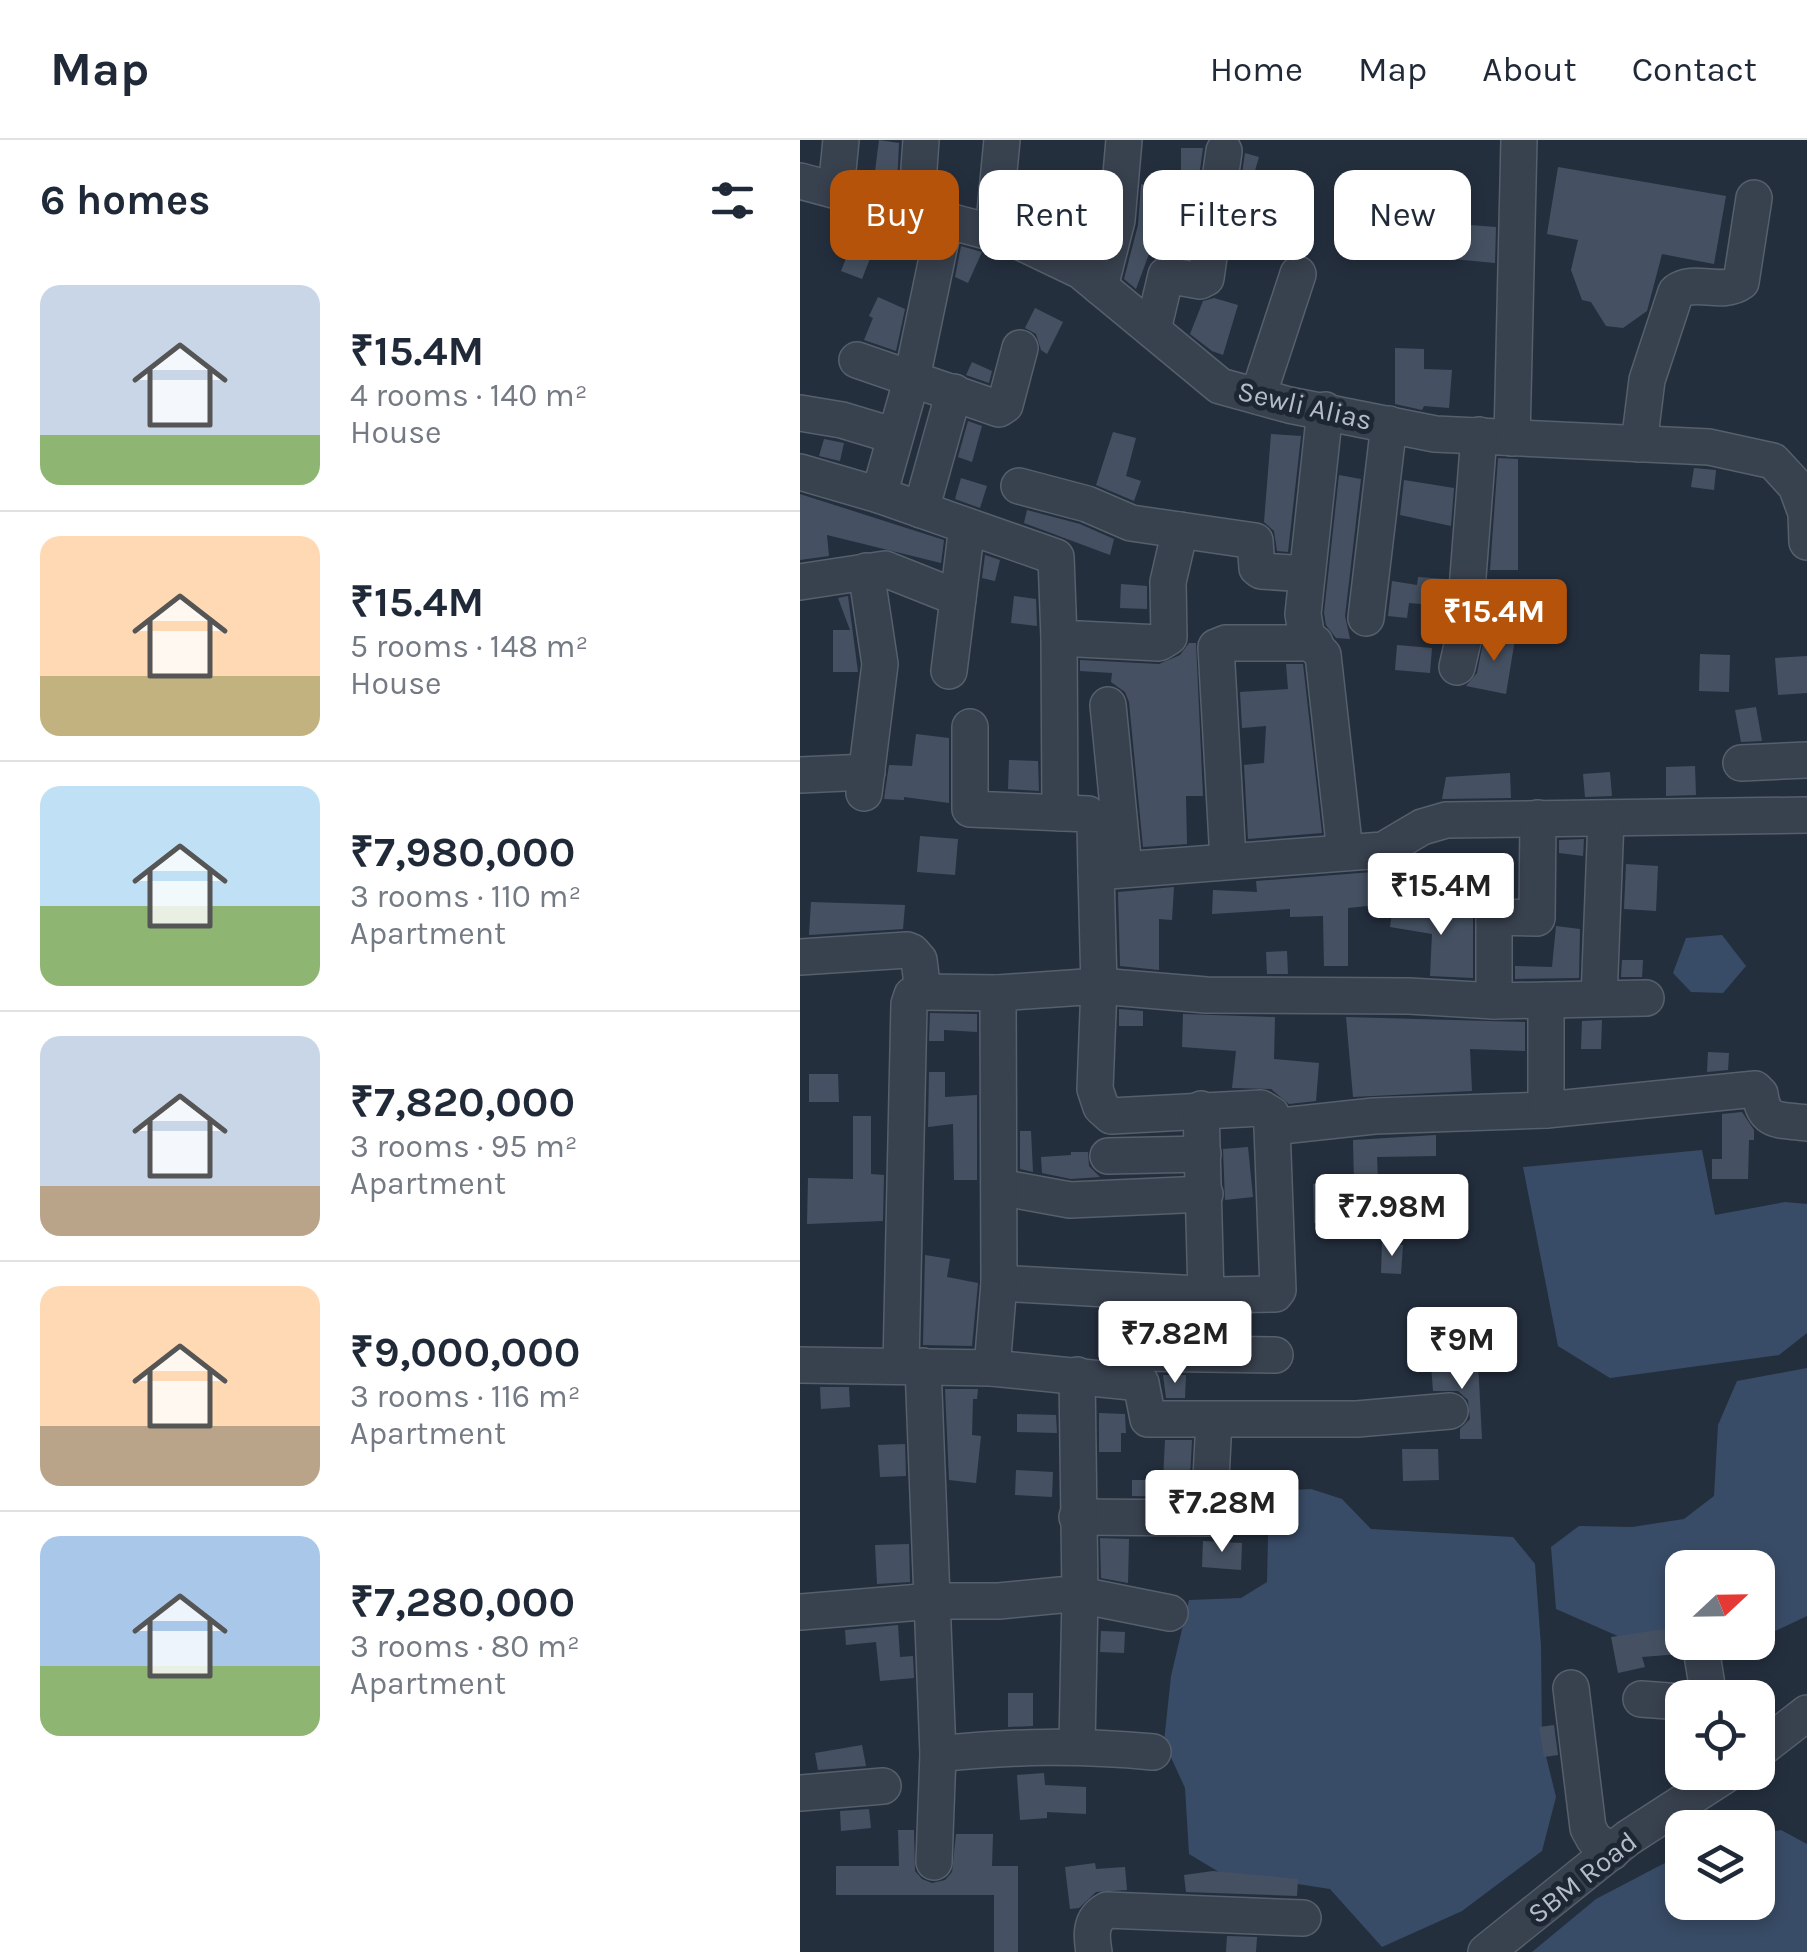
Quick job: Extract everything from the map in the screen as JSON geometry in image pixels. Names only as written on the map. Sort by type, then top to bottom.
[{"type":"street","points":[[838,170],[841,140]]},
{"type":"street","points":[[922,140],[925,170]]},
{"type":"street","points":[[999,170],[1002,140]]},
{"type":"street","points":[[1100,287],[1117,220],[1124,140]]},
{"type":"street","points":[[1457,667],[1496,436],[1519,140]]},
{"type":"street","points":[[1153,330],[1166,275],[1206,278],[1224,151]]},
{"type":"street","name":"Sewli Alias","points":[[800,180],[830,188]]},
{"type":"street","points":[[1639,444],[1647,380],[1676,292],[1686,286],[1732,288],[1741,282],[1754,198]]},
{"type":"street","points":[[880,495],[912,378],[925,260]]},
{"type":"street","name":"Sewli Alias","points":[[1058,260],[1081,271],[1220,386],[1434,434],[1709,447],[1773,461],[1796,486],[1806,513],[1807,542]]},
{"type":"street","points":[[1258,396],[1298,274]]},
{"type":"street","points":[[857,360],[1002,408],[1020,348]]},
{"type":"street","points":[[921,510],[954,392]]},
{"type":"street","points":[[1325,410],[1303,614],[1305,632],[1323,656],[1345,852]]},
{"type":"street","points":[[800,413],[842,420],[895,436]]},
{"type":"street","points":[[1366,618],[1390,424]]},
{"type":"street","points":[[800,472],[880,495],[1056,557]]},
{"type":"street","points":[[1019,486],[1130,524],[1255,541],[1261,570],[1308,574]]},
{"type":"street","points":[[1060,813],[1056,557],[1069,500]]},
{"type":"street","points":[[949,671],[967,526]]},
{"type":"street","points":[[1059,638],[1159,643],[1169,637],[1168,582],[1180,530]]},
{"type":"street","points":[[800,582],[866,571],[894,572],[958,598]]},
{"type":"street","points":[[800,775],[865,782],[880,664],[866,571]]},
{"type":"street","points":[[1228,860],[1216,647],[1226,643],[1315,643]]},
{"type":"street","points":[[999,1283],[1206,1294],[1268,1295],[1278,1290],[1271,1114],[1261,1108],[1201,1108],[1111,1116],[1101,1107],[1095,1090],[1098,986],[1110,870],[1108,706]]},
{"type":"street","points":[[970,728],[970,809],[1088,814],[1094,818],[1110,870]]},
{"type":"street","points":[[1741,763],[1807,760]]},
{"type":"street","points":[[1110,870],[1382,850],[1422,827],[1446,820],[1807,815]]},
{"type":"street","points":[[1494,1001],[1494,917],[1537,918],[1538,818]]},
{"type":"street","points":[[1599,998],[1606,819]]},
{"type":"street","points":[[800,957],[912,952],[919,960],[923,992]]},
{"type":"street","points":[[934,1862],[938,1754],[933,1600],[912,1366],[908,1130],[912,995],[998,994],[1098,986],[1206,994],[1494,1001],[1646,998]]},
{"type":"street","points":[[992,1368],[999,1283],[998,994]]},
{"type":"street","points":[[1546,1000],[1546,1110]]},
{"type":"street","points":[[1272,1128],[1374,1116],[1546,1110],[1755,1089],[1769,1116],[1807,1123]]},
{"type":"street","points":[[1201,1108],[1206,1294]]},
{"type":"street","points":[[1108,1156],[1204,1154]]},
{"type":"street","points":[[999,1187],[1070,1200],[1205,1194]]},
{"type":"street","points":[[1133,1382],[1137,1353],[1275,1355]]},
{"type":"street","points":[[800,1366],[992,1368],[1141,1383],[1148,1420],[1357,1419],[1450,1410]]},
{"type":"street","points":[[1077,1375],[1077,1745]]},
{"type":"street","points":[[1078,1517],[1210,1518],[1214,1420]]},
{"type":"street","points":[[800,1612],[933,1600],[999,1601],[1080,1595],[1170,1613]]},
{"type":"street","points":[[1572,1688],[1588,1828],[1612,1852]]},
{"type":"street","points":[[1641,1699],[1665,1701]]},
{"type":"street","points":[[1775,1737],[1807,1712]]},
{"type":"street","points":[[938,1754],[1077,1745],[1153,1752]]},
{"type":"street","points":[[800,1793],[884,1786]]},
{"type":"street","name":"SBM Road","points":[[1486,1952],[1628,1838],[1708,1790]]},
{"type":"street","points":[[1094,1952],[1094,1923],[1107,1910],[1304,1918]]},
{"type":"water","points":[[1722,935],[1746,966],[1723,993],[1691,992],[1673,973],[1686,938]]},
{"type":"water","points":[[1702,1150],[1715,1215],[1785,1202],[1807,1204],[1807,1333],[1779,1355],[1610,1378],[1558,1346],[1523,1167]]},
{"type":"water","points":[[1807,1368],[1807,1616],[1775,1631],[1775,1550],[1665,1550],[1665,1636],[1620,1637],[1556,1609],[1551,1547],[1579,1526],[1632,1527],[1684,1519],[1714,1496],[1718,1425],[1737,1381]]},
{"type":"water","points":[[1311,1489],[1342,1499],[1371,1529],[1513,1537],[1535,1564],[1542,1740],[1556,1797],[1542,1851],[1462,1911],[1382,1947],[1330,1889],[1219,1872],[1189,1854],[1185,1788],[1164,1742],[1171,1676],[1189,1600],[1241,1598],[1267,1582],[1269,1491]]},
{"type":"water","points":[[1781,1830],[1807,1844],[1807,1952],[1532,1952],[1596,1899],[1665,1863],[1665,1920],[1775,1920],[1775,1831]]},
{"type":"building","points":[[879,140],[899,143],[898,170],[875,170]]},
{"type":"building","points":[[1181,148],[1203,148],[1200,170],[1181,170]]},
{"type":"building","points":[[1245,153],[1259,157],[1255,170],[1243,170]]},
{"type":"building","points":[[1558,167],[1726,196],[1714,264],[1662,254],[1647,311],[1623,328],[1606,326],[1591,302],[1582,300],[1571,270],[1578,240],[1547,234]]},
{"type":"building","points":[[1141,184],[1143,260],[1147,260],[1136,289],[1124,279],[1138,225]]},
{"type":"building","points":[[1471,225],[1496,227],[1495,263],[1463,260],[1471,260]]},
{"type":"building","points":[[961,246],[979,251],[968,283],[955,277]]},
{"type":"building","points":[[845,260],[869,260],[862,279],[841,271]]},
{"type":"building","points":[[878,297],[905,309],[896,351],[864,340]]},
{"type":"building","points":[[1214,298],[1238,305],[1223,355],[1190,334],[1203,301]]},
{"type":"building","points":[[1035,308],[1063,322],[1047,354],[1041,350],[1036,334],[1025,328]]},
{"type":"building","points":[[1395,348],[1424,349],[1424,369],[1452,370],[1449,408],[1424,406],[1422,410],[1395,404]]},
{"type":"building","points":[[972,362],[992,371],[989,383],[966,375]]},
{"type":"building","points":[[968,421],[982,426],[972,462],[958,457]]},
{"type":"building","points":[[1113,432],[1136,438],[1126,476],[1141,481],[1134,501],[1096,485]]},
{"type":"building","points":[[1271,434],[1301,436],[1288,552],[1277,551],[1274,531],[1264,522]]},
{"type":"building","points":[[824,439],[844,443],[840,461],[819,456]]},
{"type":"building","points":[[1498,458],[1518,459],[1518,570],[1490,570]]},
{"type":"building","points":[[1694,468],[1716,470],[1714,490],[1691,487]]},
{"type":"building","points":[[1339,475],[1361,479],[1345,616],[1350,639],[1336,638],[1326,625],[1324,613]]},
{"type":"building","points":[[961,478],[987,486],[980,508],[955,499]]},
{"type":"building","points":[[1404,480],[1454,488],[1451,526],[1400,515]]},
{"type":"building","points":[[800,494],[944,540],[941,563],[827,535],[829,556],[800,560]]},
{"type":"building","points":[[1027,510],[1080,524],[1114,539],[1110,555],[1024,523]]},
{"type":"building","points":[[985,555],[1000,560],[995,581],[982,578]]},
{"type":"building","points":[[1418,577],[1447,579],[1444,606],[1409,603],[1407,618],[1388,616],[1392,581],[1417,585]]},
{"type":"building","points":[[1121,584],[1147,586],[1147,609],[1120,608]]},
{"type":"building","points":[[848,596],[858,672],[833,672],[833,630],[850,630],[838,598]]},
{"type":"building","points":[[1014,596],[1036,599],[1037,626],[1011,623]]},
{"type":"building","points":[[1485,633],[1515,639],[1506,694],[1466,686],[1477,673]]},
{"type":"building","points":[[1189,643],[1196,643],[1203,796],[1186,796],[1187,844],[1143,847],[1129,702],[1125,692],[1111,682],[1112,673],[1080,671],[1080,660],[1159,664],[1180,655]]},
{"type":"building","points":[[1397,645],[1432,648],[1430,673],[1395,670]]},
{"type":"building","points":[[1700,654],[1730,655],[1729,692],[1699,691]]},
{"type":"building","points":[[1807,656],[1807,693],[1778,695],[1775,658]]},
{"type":"building","points":[[1286,664],[1303,664],[1322,833],[1248,839],[1244,765],[1264,763],[1266,726],[1242,728],[1240,692],[1288,689]]},
{"type":"building","points":[[1756,707],[1762,741],[1741,742],[1735,710]]},
{"type":"building","points":[[916,734],[949,738],[949,803],[904,797],[884,799],[889,765],[912,766]]},
{"type":"building","points":[[1009,760],[1038,761],[1039,791],[1008,789]]},
{"type":"building","points":[[1695,766],[1696,795],[1666,796],[1666,767]]},
{"type":"building","points":[[1610,772],[1612,796],[1585,797],[1583,774]]},
{"type":"building","points":[[1510,773],[1511,798],[1442,799],[1446,777]]},
{"type":"building","points":[[920,836],[958,839],[955,875],[917,872]]},
{"type":"building","points":[[1584,839],[1583,856],[1559,853],[1559,840]]},
{"type":"building","points":[[1626,864],[1658,866],[1656,911],[1624,909]]},
{"type":"building","points":[[1373,872],[1377,905],[1348,908],[1348,966],[1324,966],[1323,916],[1290,917],[1290,909],[1212,914],[1213,890],[1257,892],[1256,881]]},
{"type":"building","points":[[1174,887],[1172,920],[1159,919],[1159,970],[1120,966],[1118,892]]},
{"type":"building","points":[[811,902],[905,905],[903,929],[809,935]]},
{"type":"building","points":[[1393,904],[1473,914],[1473,978],[1430,976],[1432,934],[1390,927]]},
{"type":"building","points":[[1556,926],[1580,929],[1579,978],[1515,979],[1515,966],[1552,967]]},
{"type":"building","points":[[1287,951],[1288,974],[1267,974],[1266,952]]},
{"type":"building","points":[[1622,960],[1643,960],[1642,977],[1621,977]]},
{"type":"building","points":[[1119,1009],[1143,1011],[1143,1026],[1119,1026]]},
{"type":"building","points":[[930,1013],[977,1014],[977,1032],[944,1030],[944,1041],[929,1041]]},
{"type":"building","points":[[1183,1014],[1275,1017],[1274,1059],[1319,1063],[1316,1101],[1289,1104],[1271,1089],[1232,1088],[1236,1051],[1182,1047]]},
{"type":"building","points":[[1346,1017],[1525,1022],[1525,1051],[1470,1049],[1472,1091],[1353,1097]]},
{"type":"building","points":[[1602,1020],[1601,1049],[1581,1049],[1582,1021]]},
{"type":"building","points":[[1708,1052],[1729,1053],[1728,1070],[1707,1072]]},
{"type":"building","points":[[929,1072],[945,1072],[945,1097],[977,1095],[977,1180],[954,1180],[953,1124],[928,1127]]},
{"type":"building","points":[[809,1074],[838,1074],[839,1102],[809,1102]]},
{"type":"building","points":[[1742,1112],[1754,1130],[1754,1140],[1749,1140],[1748,1179],[1712,1179],[1712,1159],[1722,1159],[1722,1114]]},
{"type":"building","points":[[853,1116],[871,1116],[871,1174],[884,1175],[883,1221],[807,1224],[808,1178],[853,1179]]},
{"type":"building","points":[[1020,1131],[1031,1131],[1033,1172],[1020,1169]]},
{"type":"building","points":[[1436,1135],[1436,1156],[1377,1157],[1380,1225],[1314,1223],[1313,1184],[1354,1182],[1353,1140]]},
{"type":"building","points":[[1248,1147],[1253,1197],[1225,1200],[1223,1149]]},
{"type":"building","points":[[1088,1152],[1089,1166],[1100,1177],[1071,1179],[1042,1173],[1041,1157]]},
{"type":"building","points":[[1382,1243],[1403,1245],[1401,1274],[1381,1273]]},
{"type":"building","points":[[925,1255],[950,1259],[947,1277],[978,1283],[972,1346],[923,1345]]},
{"type":"building","points":[[1166,1314],[1191,1315],[1191,1333],[1164,1332]]},
{"type":"building","points":[[1478,1362],[1482,1439],[1460,1439],[1460,1429],[1470,1419],[1468,1400],[1458,1391],[1433,1391],[1431,1365]]},
{"type":"building","points":[[1163,1375],[1186,1375],[1185,1398],[1166,1398]]},
{"type":"building","points":[[820,1387],[849,1387],[850,1407],[821,1409]]},
{"type":"building","points":[[945,1389],[978,1389],[977,1399],[973,1399],[972,1435],[981,1436],[976,1483],[949,1480]]},
{"type":"building","points":[[1099,1413],[1125,1414],[1121,1452],[1099,1452]]},
{"type":"building","points":[[1017,1414],[1056,1415],[1057,1433],[1017,1432]]},
{"type":"building","points":[[1165,1440],[1192,1440],[1189,1497],[1132,1496],[1132,1480],[1163,1480]]},
{"type":"building","points":[[905,1444],[906,1476],[880,1477],[878,1445]]},
{"type":"building","points":[[1402,1449],[1438,1449],[1439,1480],[1403,1481]]},
{"type":"building","points":[[1016,1470],[1053,1472],[1052,1497],[1015,1495]]},
{"type":"building","points":[[1232,1483],[1249,1483],[1248,1505],[1231,1505]]},
{"type":"building","points":[[1100,1538],[1129,1539],[1128,1583],[1101,1578]]},
{"type":"building","points":[[1203,1541],[1242,1543],[1241,1570],[1202,1567]]},
{"type":"building","points":[[909,1544],[910,1582],[877,1584],[875,1545]]},
{"type":"building","points":[[898,1625],[900,1657],[913,1656],[914,1678],[880,1681],[876,1642],[846,1645],[845,1630]]},
{"type":"building","points":[[1665,1629],[1665,1655],[1642,1657],[1645,1667],[1618,1673],[1611,1637]]},
{"type":"building","points":[[1101,1631],[1125,1632],[1124,1653],[1100,1652]]},
{"type":"building","points":[[1008,1693],[1033,1693],[1033,1726],[1008,1727]]},
{"type":"building","points":[[1554,1725],[1558,1755],[1544,1757],[1539,1727]]},
{"type":"building","points":[[862,1745],[866,1766],[818,1770],[815,1753]]},
{"type":"building","points":[[1044,1773],[1045,1785],[1086,1787],[1086,1814],[1047,1812],[1047,1818],[1020,1820],[1017,1775]]},
{"type":"building","points":[[869,1809],[871,1828],[841,1831],[840,1811]]},
{"type":"building","points":[[898,1830],[914,1830],[915,1871],[932,1883],[945,1880],[952,1872],[956,1834],[993,1834],[992,1866],[1018,1866],[1018,1952],[994,1952],[994,1895],[836,1895],[836,1866],[899,1866]]},
{"type":"building","points":[[1095,1863],[1096,1869],[1125,1867],[1127,1890],[1096,1892],[1079,1908],[1070,1909],[1065,1867]]},
{"type":"building","points":[[1213,1871],[1298,1879],[1297,1896],[1186,1892],[1184,1875]]},
{"type":"building","points":[[1227,1936],[1257,1937],[1256,1952],[1226,1952]]}]
